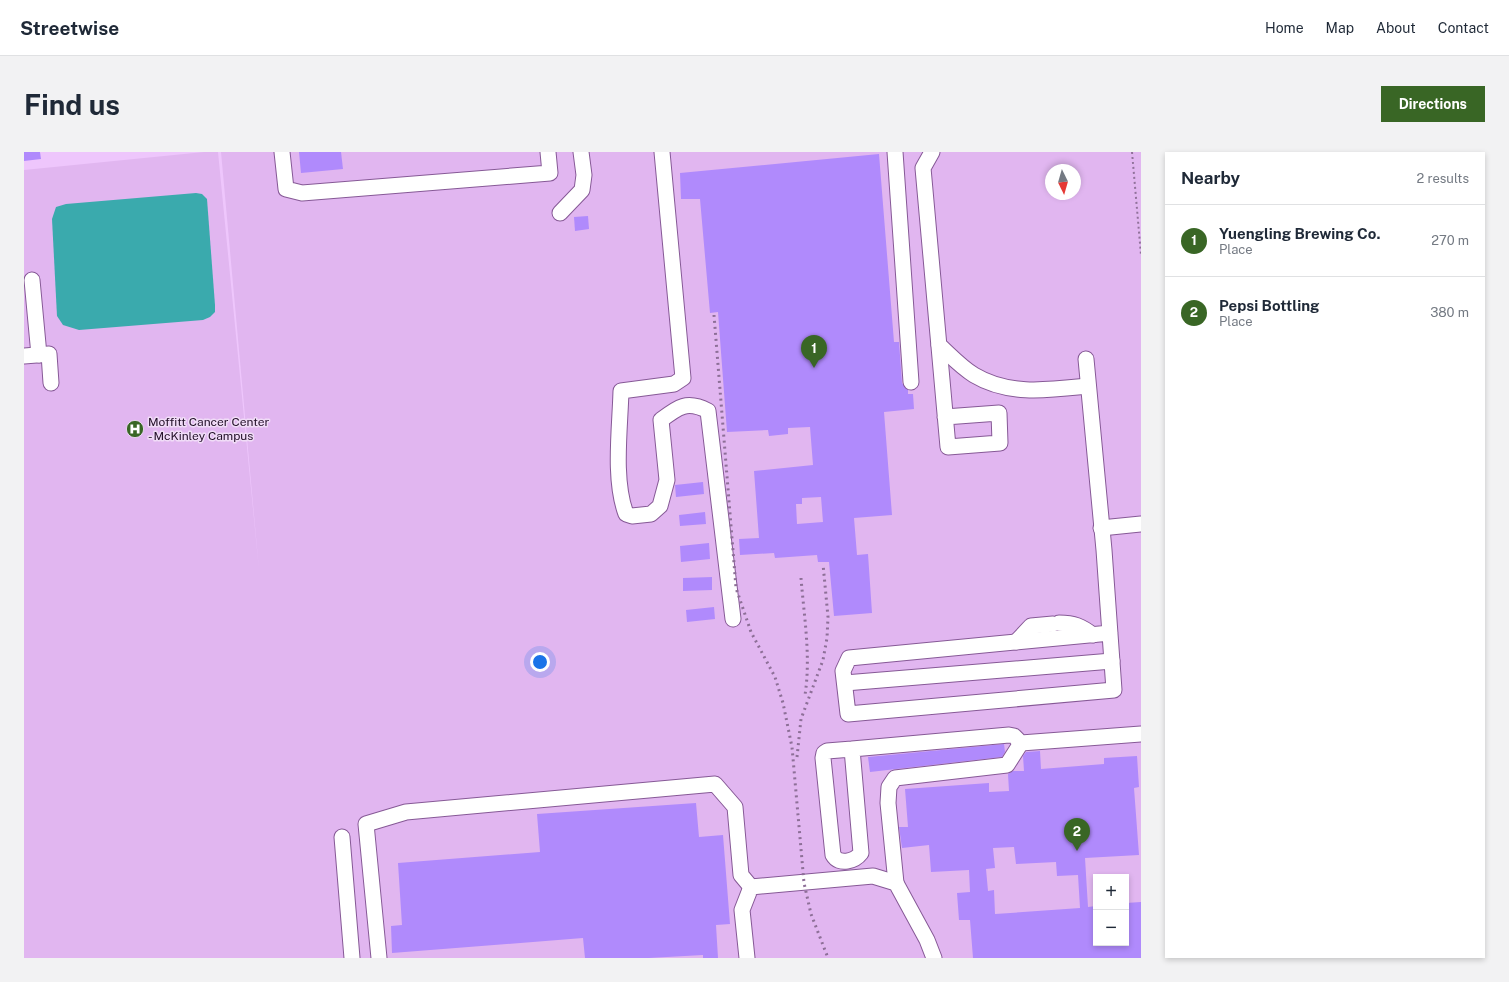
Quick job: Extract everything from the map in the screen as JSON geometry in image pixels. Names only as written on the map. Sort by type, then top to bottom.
[{"type":"lane","points":[[282,152],[286,189],[302,193],[550,173],[548,152]]},
{"type":"lane","points":[[560,213],[582,190],[584,175],[581,152]]},
{"type":"lane","points":[[662,152],[683,378],[674,384],[621,391],[619,471],[621,501],[626,514],[632,516],[651,514],[660,506],[666,480],[661,420],[678,407],[698,406],[708,411],[733,619]]},
{"type":"lane","points":[[894,152],[911,382]]},
{"type":"lane","points":[[932,152],[923,168],[945,417]]},
{"type":"lane","points":[[32,280],[39,355]]},
{"type":"lane","points":[[939,345],[972,374],[988,383],[1006,389],[1030,390],[1088,386]]},
{"type":"lane","points":[[24,356],[49,354],[51,383]]},
{"type":"lane","points":[[1086,359],[1110,633],[1114,690],[848,714],[843,671],[849,658],[1110,633]]},
{"type":"lane","points":[[1101,528],[1141,524]]},
{"type":"lane","points":[[1016,642],[1031,626],[1056,623],[1080,625],[1093,635]]},
{"type":"lane","points":[[845,683],[1112,661]]},
{"type":"lane","points":[[852,748],[862,854],[858,858],[840,861],[833,855],[823,758],[824,753],[827,751],[852,748],[1009,735],[1014,736],[1021,743],[1141,734]]},
{"type":"lane","points":[[934,958],[927,940],[896,883],[888,803],[889,787],[895,778],[1007,765],[1021,743]]},
{"type":"lane","points":[[379,958],[366,824],[406,812],[715,784],[735,807],[741,875],[751,887]]},
{"type":"lane","points":[[342,837],[352,958]]},
{"type":"lane","points":[[751,887],[873,876],[896,883]]},
{"type":"lane","points":[[747,958],[742,910],[751,887]]},
{"type":"path","points":[[1132,152],[1141,255]]},
{"type":"shaded area","points":[[204,152],[218,152],[259,570],[221,152],[1141,152],[1141,958],[24,958],[24,170]]},
{"type":"shaded area","points":[[196,193],[202,194],[207,199],[215,305],[215,312],[210,317],[203,320],[79,330],[63,325],[57,316],[52,219],[56,207],[66,204]]},
{"type":"building","points":[[24,152],[40,152],[41,159],[24,161]]},
{"type":"building","points":[[299,152],[341,152],[343,169],[301,173]]},
{"type":"building","points":[[879,154],[894,342],[899,342],[902,383],[908,390],[908,394],[913,394],[914,409],[884,412],[892,515],[854,518],[857,555],[868,554],[872,613],[834,616],[829,562],[818,562],[817,555],[775,558],[774,553],[740,555],[739,539],[759,538],[754,471],[813,465],[810,427],[788,428],[788,434],[769,436],[768,430],[727,432],[718,312],[710,313],[700,199],[681,199],[680,173]],"holes":[[[821,497],[823,522],[797,524],[796,504],[802,504],[802,498]]]},
{"type":"building","points":[[588,216],[589,229],[575,231],[574,217]]},
{"type":"building","points":[[703,482],[704,494],[676,497],[675,485]]},
{"type":"building","points":[[705,512],[706,524],[680,526],[679,515]]},
{"type":"building","points":[[709,543],[710,559],[681,562],[680,546]]},
{"type":"building","points":[[712,577],[712,590],[683,591],[683,578]]},
{"type":"building","points":[[714,607],[715,619],[687,622],[686,610]]},
{"type":"building","points":[[1004,744],[1005,752],[1002,757],[870,772],[868,757]]},
{"type":"building","points":[[1040,751],[1041,769],[1104,764],[1104,758],[1137,756],[1139,787],[1134,788],[1139,855],[1085,858],[1088,907],[1093,906],[1093,946],[1129,946],[1129,903],[1141,902],[1141,958],[973,958],[970,920],[959,920],[957,893],[970,892],[969,870],[931,872],[929,845],[902,848],[899,827],[908,827],[905,789],[989,783],[989,792],[1009,791],[1008,774],[1013,771],[1024,771],[1023,756],[1026,752]],"holes":[[[1014,847],[1016,864],[1056,862],[1057,876],[1078,875],[1080,908],[995,914],[994,890],[988,891],[986,869],[995,868],[993,848]]]},
{"type":"building","points":[[696,803],[699,837],[723,835],[730,924],[716,925],[718,958],[703,958],[703,955],[649,958],[585,958],[583,938],[392,953],[391,926],[402,925],[398,863],[540,852],[537,814]]},
{"type":"railway","points":[[714,315],[736,588],[751,632],[775,677],[783,703],[792,747],[804,883],[811,914],[828,958]]},
{"type":"railway","points":[[797,757],[801,719],[823,660],[827,638],[828,617],[823,564]]},
{"type":"railway","points":[[801,578],[807,651],[807,681],[805,695]]},
{"type":"place","name":"Yuengling Brewing Co.","points":[[814,368]]},
{"type":"place","name":"Moffitt Cancer Center - McKinley Campus","points":[[135,429]]},
{"type":"place","name":"Pepsi Bottling","points":[[1077,851]]}]
